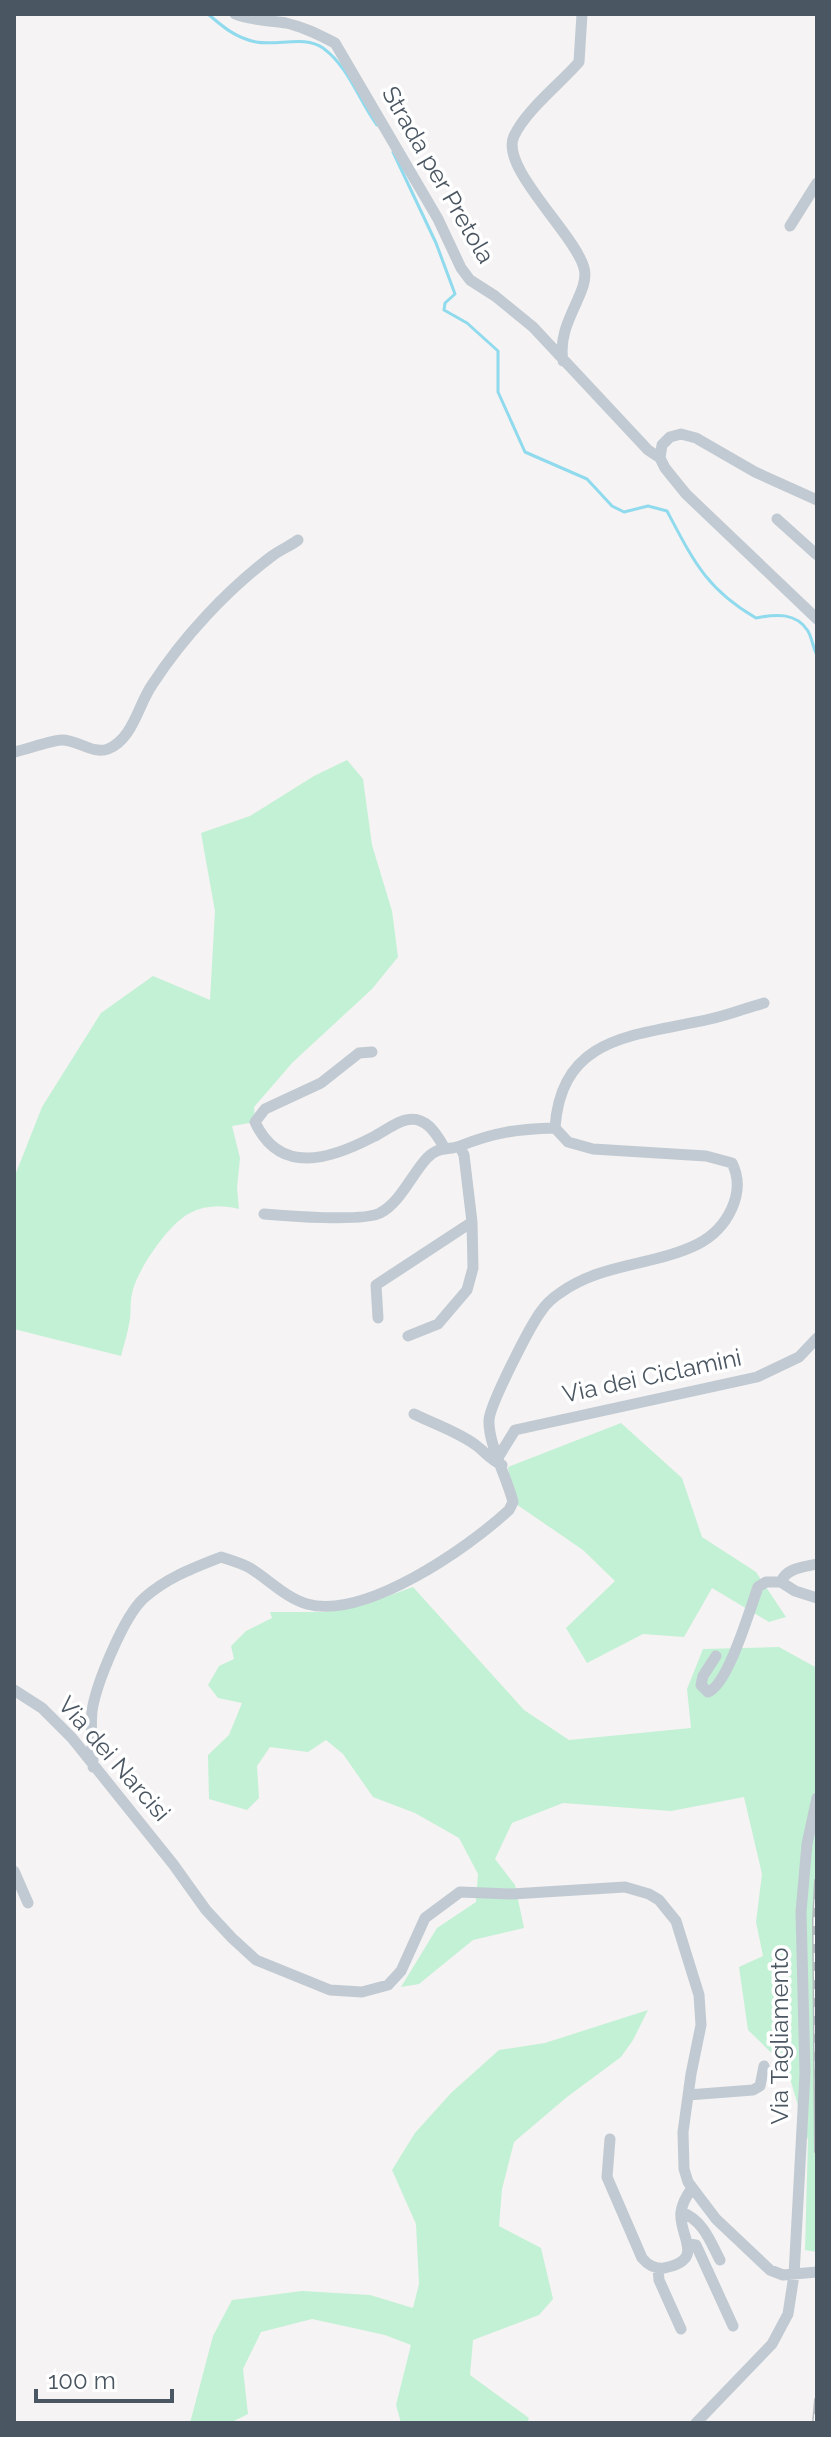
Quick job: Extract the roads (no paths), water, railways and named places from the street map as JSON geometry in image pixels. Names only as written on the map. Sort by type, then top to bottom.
[{"type":"street","name":"Strada per Pretola","points":[[235,14],[259,22],[284,23],[310,30],[335,43],[470,280],[533,327],[648,450],[660,458],[680,487],[711,521],[817,619]]},
{"type":"street","points":[[564,361],[560,345],[568,317],[585,282],[585,271],[579,252],[513,157],[512,139],[523,122],[579,62],[582,14]]},
{"type":"street","points":[[790,226],[817,183]]},
{"type":"street","points":[[660,458],[662,445],[670,437],[681,434],[696,438],[755,472],[817,500]]},
{"type":"street","points":[[777,519],[817,555]]},
{"type":"street","points":[[14,752],[60,740],[95,750],[106,750],[115,745],[131,725],[150,687],[203,622],[263,563],[298,540]]},
{"type":"street","points":[[93,1767],[92,1713],[98,1688],[120,1633],[141,1601],[166,1581],[221,1557],[246,1565],[307,1604],[335,1607],[359,1602],[448,1559],[509,1510],[513,1502],[494,1446],[489,1420],[494,1402],[542,1310],[559,1293],[582,1280],[617,1267],[675,1253],[701,1242],[728,1216],[738,1195],[738,1174],[732,1163],[706,1156],[593,1149],[568,1142],[555,1128],[561,1090],[588,1053],[610,1041],[651,1029],[711,1019],[764,1003]]},
{"type":"street","points":[[372,1052],[359,1053],[321,1083],[265,1109],[255,1122],[262,1138],[289,1157],[307,1159],[349,1148],[407,1119],[420,1121],[434,1129],[444,1147]]},
{"type":"street","points":[[264,1214],[305,1218],[370,1216],[382,1212],[429,1156],[444,1147],[460,1147],[466,1142],[500,1132],[555,1128]]},
{"type":"street","points":[[408,1336],[438,1324],[467,1290],[473,1268],[472,1222],[464,1155],[460,1147]]},
{"type":"street","points":[[378,1318],[376,1285],[472,1222]]},
{"type":"street","name":"Via dei Ciclamini","points":[[500,1460],[515,1430],[757,1377],[799,1357],[817,1338]]},
{"type":"street","points":[[414,1414],[462,1437],[490,1459],[500,1460]]},
{"type":"street","points":[[781,1582],[790,1571],[817,1564]]},
{"type":"street","points":[[716,1656],[701,1685],[708,1692],[714,1690],[725,1675],[758,1587],[766,1582],[781,1582],[795,1591],[817,1598]]},
{"type":"street","name":"Via dei Narcisi","points":[[14,1690],[29,1698],[59,1723],[173,1864],[206,1910],[256,1960],[330,1990],[362,1992],[388,1985],[401,1971],[425,1918],[460,1892],[512,1894],[625,1887],[649,1894],[668,1908],[676,1921],[699,1995],[701,2025],[688,2095]]},
{"type":"street","name":"Via Tagliamento","points":[[700,2421],[763,2356],[781,2331],[805,2274],[801,1912],[807,1844],[817,1798]]},
{"type":"street","points":[[14,1871],[28,1903]]},
{"type":"street","points":[[764,2066],[760,2086],[753,2090],[688,2095],[684,2169],[692,2188],[716,2219],[770,2270],[776,2275],[805,2274]]},
{"type":"street","points":[[610,2139],[607,2177],[642,2258],[648,2265],[658,2269],[682,2262],[688,2254],[681,2212],[692,2188]]},
{"type":"street","points":[[681,2212],[702,2226],[720,2260]]},
{"type":"street","points":[[688,2244],[696,2245],[733,2326]]},
{"type":"street","points":[[658,2269],[659,2280],[681,2329]]},
{"type":"waterway","points":[[208,14],[242,38],[264,43],[300,41],[323,48],[347,74],[377,125]]},
{"type":"waterway","points":[[393,152],[436,243],[455,294],[445,303],[444,310],[467,323],[498,351],[498,392],[525,452],[587,479],[612,506],[624,512],[648,506],[667,511],[693,559],[725,596],[756,618],[778,615],[797,620],[808,631],[817,655]]},
{"type":"railway","points":[[817,1881],[817,2151]]},
{"type":"railway","points":[[815,2423],[817,2400]]}]
